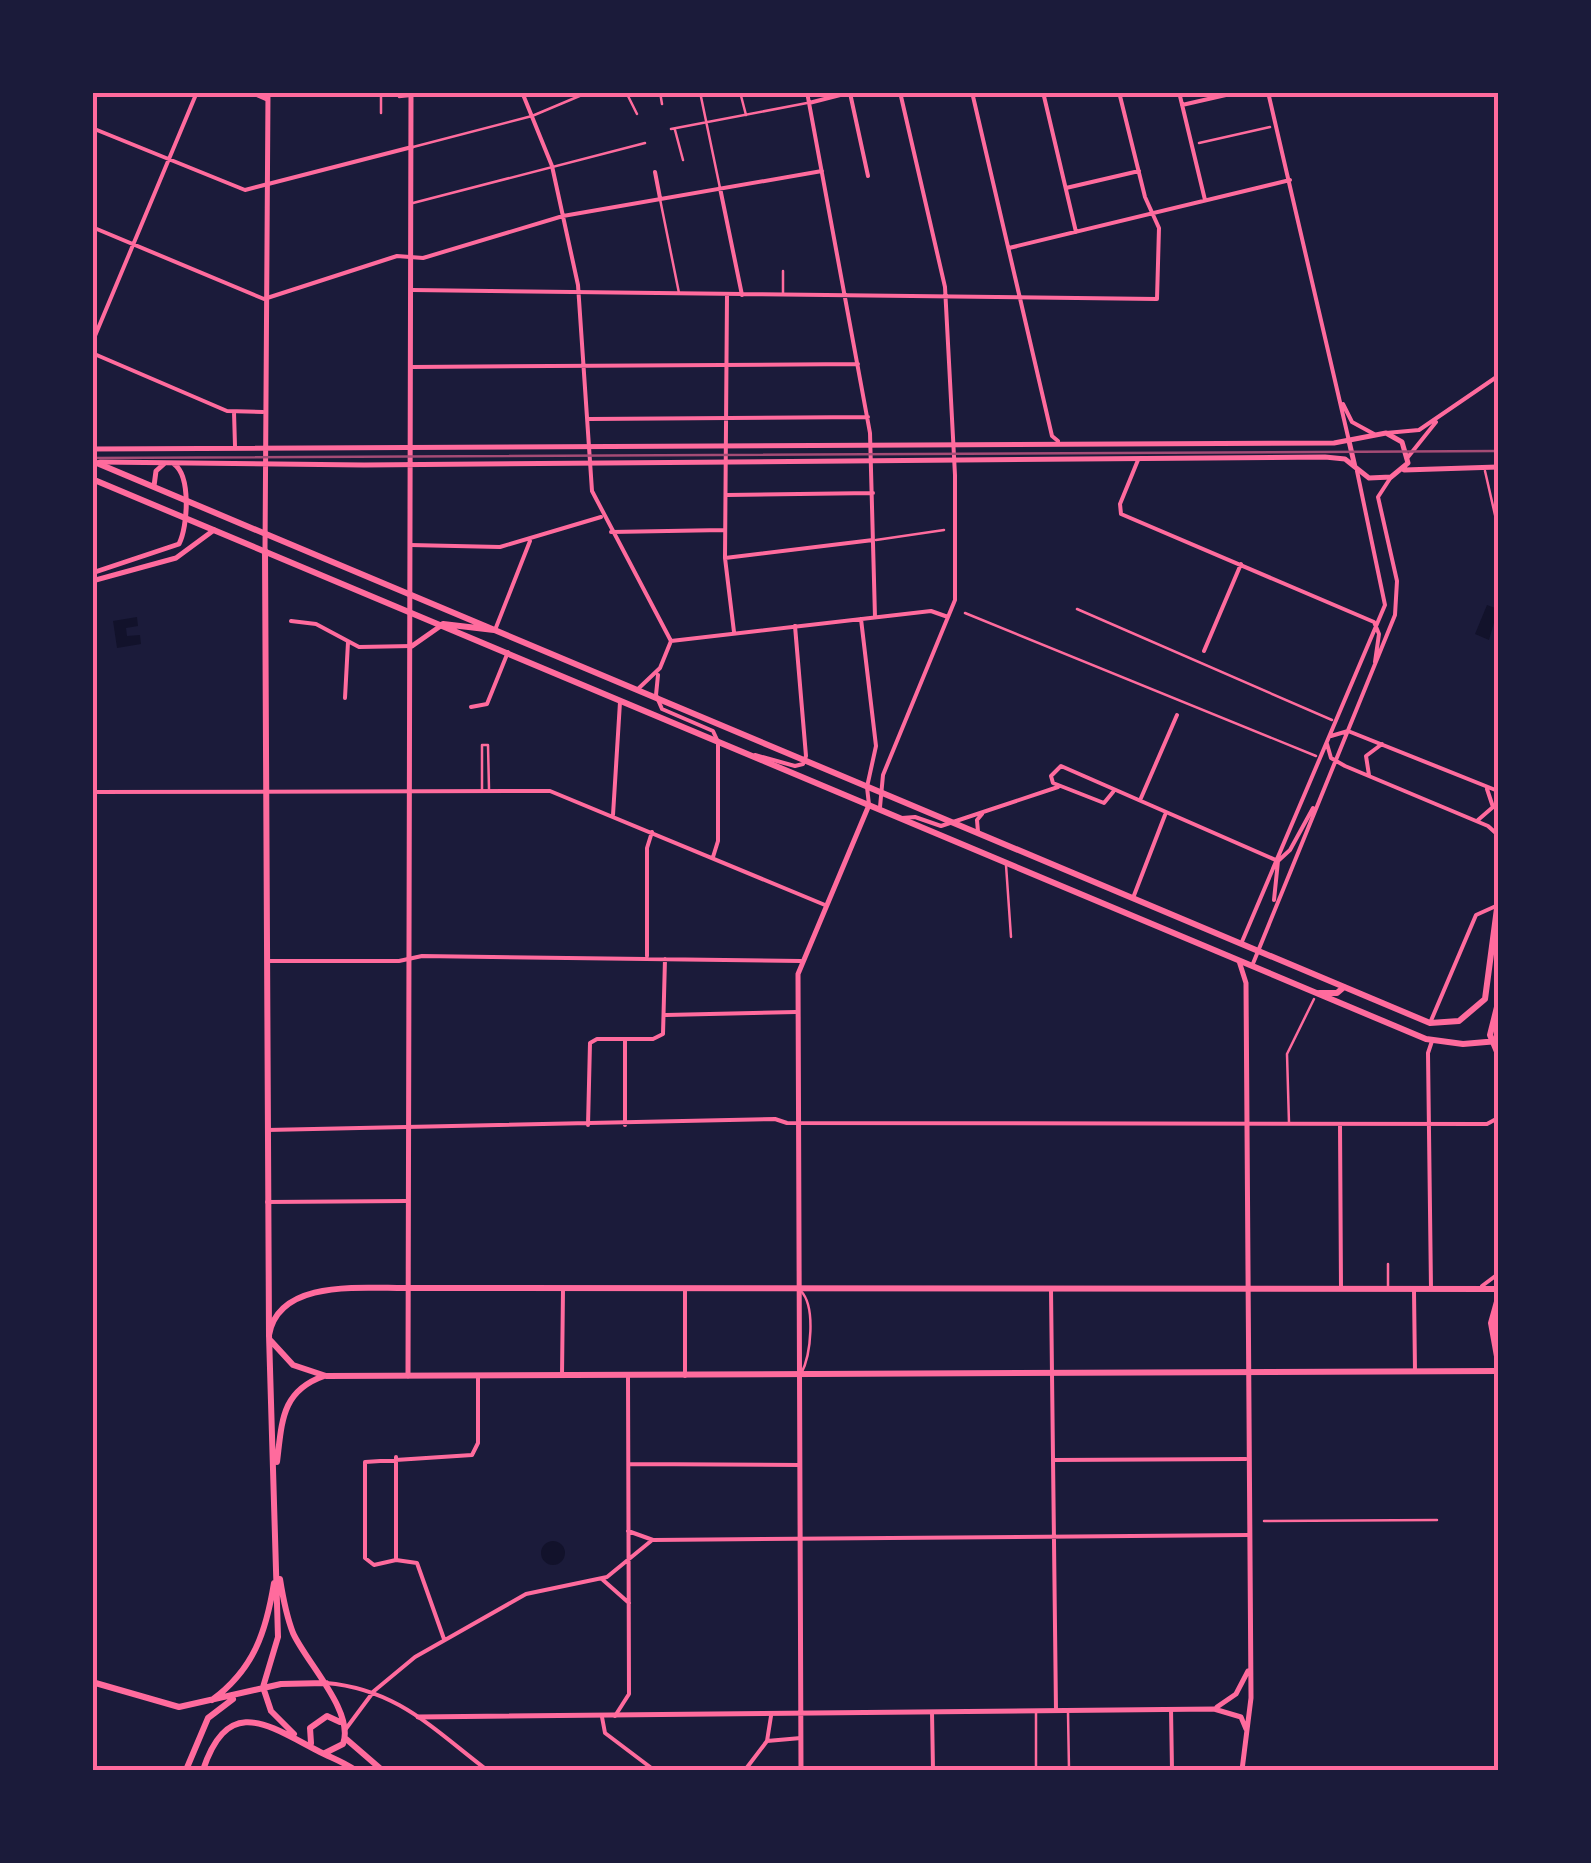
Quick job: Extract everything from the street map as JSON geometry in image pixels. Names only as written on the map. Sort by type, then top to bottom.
[{"type":"main road","points":[[94,462],[1430,1023],[1459,1020],[1484,1002],[1490,983],[1498,906]]},
{"type":"main road","points":[[92,479],[1316,996],[1432,1040],[1495,1042]]},
{"type":"main road","points":[[265,551],[267,1202],[278,1636],[263,1687],[271,1712],[294,1734],[356,1770]]},
{"type":"main road","points":[[442,624],[452,622],[479,632],[495,630]]},
{"type":"main road","points":[[1316,996],[1344,988]]},
{"type":"main road","points":[[1498,1003],[1490,1029],[1498,1054]]},
{"type":"main road","points":[[269,1335],[280,1311],[314,1293],[410,1288],[1498,1289]]},
{"type":"main road","points":[[1498,1298],[1491,1322],[1498,1362]]},
{"type":"main road","points":[[269,1335],[276,1349],[294,1365],[326,1376],[1498,1371]]},
{"type":"main road","points":[[274,1483],[284,1407],[299,1389],[326,1376]]},
{"type":"main road","points":[[277,1564],[286,1617],[326,1683],[344,1730],[338,1750],[325,1753]]},
{"type":"main road","points":[[206,1703],[246,1668],[255,1652],[267,1622],[277,1564]]},
{"type":"main road","points":[[92,1682],[160,1704],[206,1703],[263,1687],[326,1683]]},
{"type":"main road","points":[[186,1770],[208,1718],[238,1696]]},
{"type":"main road","points":[[311,1744],[308,1733],[316,1720],[326,1716],[382,1770]]},
{"type":"main road","points":[[203,1770],[212,1743],[228,1726],[244,1721],[294,1734]]},
{"type":"street","points":[[92,343],[198,92]]},
{"type":"street","points":[[250,92],[268,96],[262,446],[265,551]]},
{"type":"street","points":[[522,92],[552,166],[578,292],[587,367],[587,462],[603,517],[671,641]]},
{"type":"street","points":[[92,128],[245,190],[532,116],[589,92]]},
{"type":"street","points":[[626,92],[636,114]]},
{"type":"street","points":[[660,92],[662,104]]},
{"type":"street","points":[[700,92],[742,295]]},
{"type":"street","points":[[740,92],[746,115]]},
{"type":"street","points":[[807,92],[872,446],[876,617]]},
{"type":"street","points":[[880,810],[879,792],[894,748],[955,600],[954,460],[946,297],[900,92]]},
{"type":"street","points":[[972,92],[1052,436],[1058,441]]},
{"type":"street","points":[[1043,92],[1076,232]]},
{"type":"street","points":[[412,290],[1157,299],[1159,228],[1119,92]]},
{"type":"street","points":[[1180,92],[1204,200]]},
{"type":"street","points":[[1182,105],[1240,92]]},
{"type":"street","points":[[1242,1770],[1249,1668],[1246,1459],[1250,1290],[1246,983],[1238,960],[1239,943],[1385,605],[1384,587],[1268,92]]},
{"type":"street","points":[[683,160],[673,129],[851,93],[868,176]]},
{"type":"street","points":[[399,97],[411,94],[412,148],[412,1126],[408,1376]]},
{"type":"street","points":[[380,113],[382,95]]},
{"type":"street","points":[[1199,143],[1270,126]]},
{"type":"street","points":[[412,204],[645,142]]},
{"type":"street","points":[[1066,188],[1139,170]]},
{"type":"street","points":[[92,227],[264,299],[397,256],[412,260],[564,216],[822,171]]},
{"type":"street","points":[[655,172],[679,293]]},
{"type":"street","points":[[1009,248],[1290,180]]},
{"type":"street","points":[[783,271],[783,295]]},
{"type":"street","points":[[727,295],[724,530],[734,632]]},
{"type":"street","points":[[92,353],[234,412],[263,412]]},
{"type":"street","points":[[412,368],[858,364]]},
{"type":"street","points":[[92,449],[1348,441],[1419,430],[1498,376]]},
{"type":"street","points":[[1340,398],[1352,422],[1374,434]]},
{"type":"street","points":[[234,412],[235,446]]},
{"type":"street","points":[[589,418],[868,417]]},
{"type":"street","points":[[1404,470],[1408,457],[1439,418]]},
{"type":"street","points":[[1386,433],[1402,442],[1408,457]]},
{"type":"street","points":[[94,462],[872,462],[1335,457],[1370,478],[1391,477],[1404,470],[1498,467]]},
{"type":"street","points":[[1138,460],[1120,504],[1121,514],[1376,626]]},
{"type":"street","points":[[154,486],[156,471],[170,463]]},
{"type":"street","points":[[92,573],[171,550],[182,539],[182,472],[170,463]]},
{"type":"street","points":[[1484,467],[1498,528]]},
{"type":"street","points":[[1246,983],[1274,905],[1398,604],[1378,497],[1391,477]]},
{"type":"street","points":[[726,495],[872,493]]},
{"type":"street","points":[[410,545],[500,547],[603,517]]},
{"type":"street","points":[[92,582],[176,558],[214,530]]},
{"type":"street","points":[[611,532],[724,530]]},
{"type":"street","points":[[725,558],[944,530]]},
{"type":"street","points":[[495,630],[531,539]]},
{"type":"street","points":[[1204,651],[1241,564]]},
{"type":"street","points":[[1077,609],[1332,720]]},
{"type":"street","points":[[671,641],[931,611],[948,618]]},
{"type":"street","points":[[965,612],[1316,756]]},
{"type":"street","points":[[801,1770],[798,1012],[801,960],[869,805],[867,787],[876,746],[861,619]]},
{"type":"street","points":[[291,621],[312,622],[359,647],[412,646],[442,624]]},
{"type":"street","points":[[752,755],[770,756],[795,766],[805,761],[795,626]]},
{"type":"street","points":[[1376,626],[1376,664]]},
{"type":"street","points":[[635,689],[648,683],[660,668],[671,641]]},
{"type":"street","points":[[345,698],[348,642]]},
{"type":"street","points":[[471,707],[487,704],[508,652]]},
{"type":"street","points":[[660,668],[657,699],[662,709],[713,731],[718,742],[718,841],[713,857]]},
{"type":"street","points":[[613,816],[616,710],[621,700]]},
{"type":"street","points":[[1141,798],[1177,715]]},
{"type":"street","points":[[1328,740],[1348,732],[1498,791]]},
{"type":"street","points":[[1328,740],[1328,753],[1336,762],[1473,820],[1498,835]]},
{"type":"street","points":[[1370,777],[1366,756],[1382,744]]},
{"type":"street","points":[[482,745],[488,745],[485,790],[482,745]]},
{"type":"street","points":[[876,746],[883,754],[894,748]]},
{"type":"street","points":[[1114,792],[1104,803],[1052,780],[1057,766],[1110,786],[1114,792],[1141,798],[1165,814],[1278,860]]},
{"type":"street","points":[[902,818],[915,817],[941,826],[1061,786]]},
{"type":"street","points":[[1473,820],[1491,811],[1487,789]]},
{"type":"street","points":[[92,792],[555,792],[826,906]]},
{"type":"street","points":[[1274,905],[1278,860],[1290,850],[1304,818],[1316,805]]},
{"type":"street","points":[[981,835],[976,823],[983,812]]},
{"type":"street","points":[[1132,899],[1165,814]]},
{"type":"street","points":[[647,956],[647,848],[652,832]]},
{"type":"street","points":[[1006,864],[1012,937]]},
{"type":"street","points":[[1430,1023],[1476,915],[1484,908],[1498,906]]},
{"type":"street","points":[[267,962],[647,956],[801,960]]},
{"type":"street","points":[[588,1125],[590,1044],[597,1039],[659,1037],[665,1032],[666,958]]},
{"type":"street","points":[[1289,1124],[1287,1054],[1316,996]]},
{"type":"street","points":[[666,1015],[798,1012]]},
{"type":"street","points":[[625,1040],[625,1125]]},
{"type":"street","points":[[1431,1290],[1428,1053],[1432,1040]]},
{"type":"street","points":[[267,1130],[775,1119],[799,1124],[1487,1124],[1498,1118]]},
{"type":"street","points":[[1340,1124],[1341,1290]]},
{"type":"street","points":[[1386,1124],[1386,1135]]},
{"type":"street","points":[[267,1202],[411,1201]]},
{"type":"street","points":[[1388,1264],[1388,1290]]},
{"type":"street","points":[[1478,1289],[1498,1274]]},
{"type":"street","points":[[562,1376],[563,1290]]},
{"type":"street","points":[[685,1290],[685,1376]]},
{"type":"street","points":[[1051,1290],[1056,1710]]},
{"type":"street","points":[[1414,1290],[1415,1372]]},
{"type":"street","points":[[444,1640],[417,1563],[396,1560],[374,1565],[365,1558],[365,1462],[396,1457],[468,1456],[475,1452],[478,1376]]},
{"type":"street","points":[[614,1716],[629,1694],[628,1376]]},
{"type":"street","points":[[396,1457],[396,1560]]},
{"type":"street","points":[[1052,1460],[1246,1459]]},
{"type":"street","points":[[628,1464],[800,1465]]},
{"type":"street","points":[[1264,1520],[1438,1520]]},
{"type":"street","points":[[628,1531],[653,1540],[1248,1535]]},
{"type":"street","points":[[344,1730],[374,1691],[444,1640],[526,1594],[607,1578],[653,1540]]},
{"type":"street","points":[[598,1578],[629,1604]]},
{"type":"street","points":[[1214,1708],[1236,1694],[1249,1668]]},
{"type":"street","points":[[326,1683],[374,1691],[418,1717],[487,1770]]},
{"type":"street","points":[[418,1717],[1214,1708],[1241,1717],[1246,1729]]},
{"type":"street","points":[[1171,1709],[1172,1770]]},
{"type":"street","points":[[1036,1710],[1036,1770]]},
{"type":"street","points":[[1068,1710],[1069,1770]]},
{"type":"street","points":[[932,1712],[934,1770]]},
{"type":"street","points":[[602,1716],[605,1733],[654,1770]]},
{"type":"street","points":[[745,1770],[767,1741],[771,1716]]},
{"type":"street","points":[[767,1741],[801,1738]]},
{"type":"shaded area","points":[[1487,605],[1498,609],[1489,640],[1475,634]]},
{"type":"shaded area","points":[[137,617],[138,626],[126,628],[127,636],[140,635],[141,644],[117,648],[113,621]]},
{"type":"shaded area","points":[[548,1541],[558,1541],[565,1553],[558,1565],[548,1565],[541,1558],[541,1548]]},
{"type":"tram line","points":[[92,458],[1498,451]]}]
